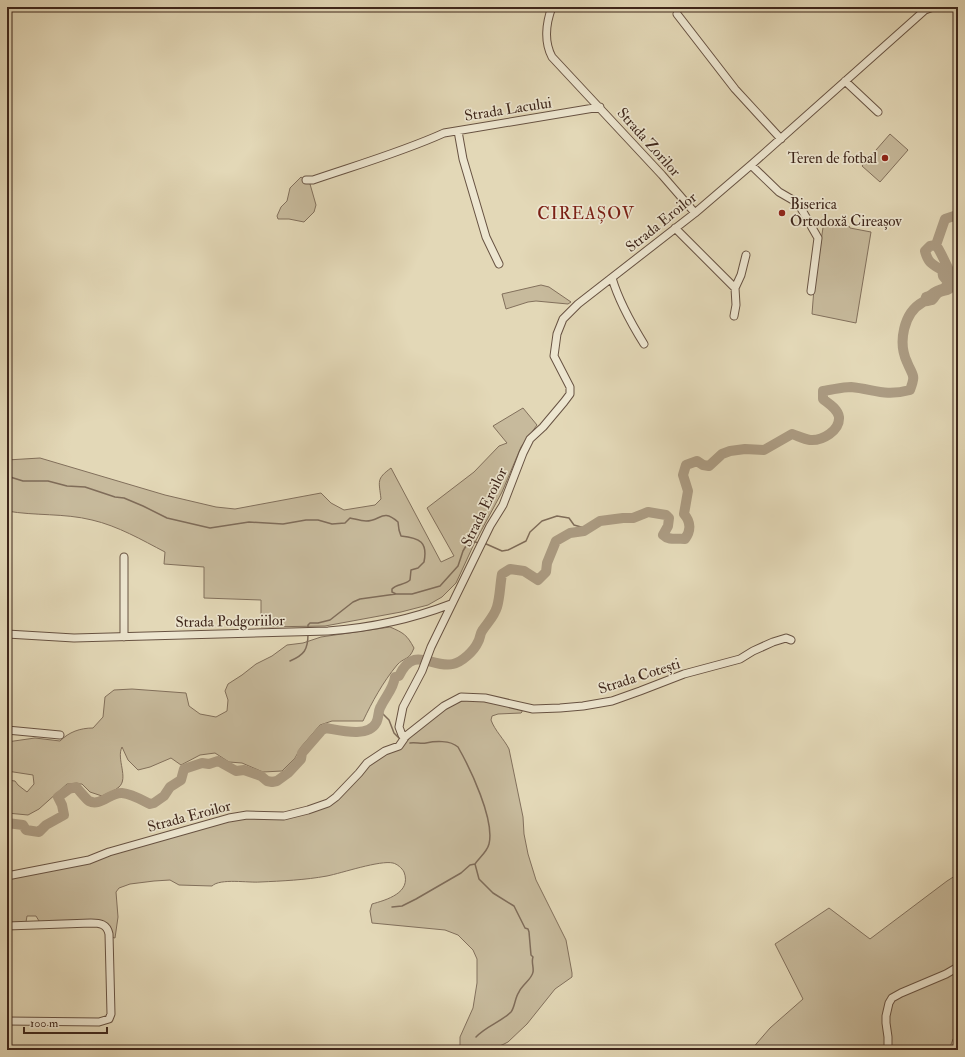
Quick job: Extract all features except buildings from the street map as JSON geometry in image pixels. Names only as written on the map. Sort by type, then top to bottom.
[{"type":"street","points":[[552,7],[548,20],[546,38],[548,49],[552,57],[600,107]]},
{"type":"street","name":"Strada Eroilor","points":[[7,876],[89,860],[109,852],[229,818],[247,816],[284,816],[308,810],[328,803],[336,797],[367,763],[385,751],[399,746],[406,736],[402,735],[398,727],[403,707],[426,663],[431,647],[451,604],[490,526],[503,505],[523,453],[530,439],[570,394],[570,387],[554,356],[557,334],[563,319],[578,304],[694,213],[750,165],[925,8],[933,7]]},
{"type":"street","points":[[677,14],[735,89],[780,139]]},
{"type":"street","points":[[845,81],[878,112]]},
{"type":"street","name":"Strada Lacului","points":[[306,180],[313,180],[385,156],[444,133],[600,107]]},
{"type":"street","name":"Strada Zorilor","points":[[600,107],[662,175],[694,213]]},
{"type":"street","points":[[458,131],[463,159],[486,237],[499,264]]},
{"type":"street","points":[[750,165],[779,192],[798,203],[818,238],[811,291]]},
{"type":"street","points":[[675,228],[735,288]]},
{"type":"street","points":[[734,316],[736,305],[735,288],[741,275],[746,254]]},
{"type":"street","points":[[612,278],[615,290],[629,321],[644,344]]},
{"type":"street","points":[[124,557],[124,637]]},
{"type":"street","name":"Strada Podgoriilor","points":[[7,634],[74,638],[348,630],[417,616],[451,604]]},
{"type":"street","name":"Strada Cotești","points":[[406,736],[444,706],[461,697],[485,698],[533,709],[583,706],[612,701],[684,674],[740,659],[773,642],[786,638],[791,640]]},
{"type":"street","points":[[7,730],[60,735]]},
{"type":"street","points":[[7,926],[91,923],[100,923],[105,926],[109,934],[110,1014],[109,1019],[99,1022],[7,1021]]},
{"type":"street","points":[[888,1050],[886,1016],[892,998],[901,992],[946,974],[958,967]]},
{"type":"shaded area","name":"Teren de fotbal","points":[[890,134],[908,150],[880,182],[862,166]]},
{"type":"shaded area","points":[[301,177],[310,184],[316,205],[314,212],[304,222],[289,219],[278,219],[277,216],[281,207],[287,201],[290,188]]},
{"type":"shaded area","points":[[824,221],[871,232],[856,323],[812,314],[814,288]]},
{"type":"shaded area","points":[[541,285],[549,287],[571,302],[568,304],[536,301],[506,309],[502,294]]},
{"type":"shaded area","points":[[523,408],[537,425],[521,447],[502,492],[474,544],[456,583],[442,597],[428,605],[401,612],[325,626],[261,627],[261,600],[204,598],[204,567],[164,564],[165,552],[130,534],[92,520],[71,516],[28,514],[7,511],[7,460],[40,458],[165,495],[216,507],[235,509],[321,493],[331,503],[344,510],[375,505],[381,499],[379,484],[381,478],[391,468],[441,562],[454,556],[427,508],[474,472],[499,446],[507,443],[493,426]]},
{"type":"shaded area","points":[[390,627],[405,635],[414,648],[410,655],[397,665],[387,678],[363,721],[332,721],[320,725],[301,747],[295,758],[282,771],[263,772],[242,763],[229,762],[215,753],[200,755],[181,765],[171,758],[150,767],[138,770],[128,760],[122,747],[120,757],[123,779],[122,783],[115,790],[102,796],[90,792],[82,784],[67,784],[39,809],[28,815],[7,813],[7,780],[15,781],[27,792],[34,784],[33,775],[7,771],[7,742],[35,738],[60,741],[75,731],[93,728],[103,717],[105,697],[114,690],[132,689],[186,693],[189,706],[200,714],[216,717],[227,711],[228,700],[225,691],[228,684],[256,664],[272,656],[287,645],[303,643],[321,637]]},
{"type":"shaded area","points":[[461,701],[487,701],[522,710],[521,713],[498,714],[492,716],[491,720],[509,749],[523,817],[524,834],[528,854],[536,880],[566,940],[572,973],[572,977],[555,989],[527,1024],[508,1042],[502,1045],[488,1050],[463,1050],[460,1046],[460,1037],[473,1008],[477,983],[477,959],[473,950],[458,935],[445,930],[372,923],[370,911],[372,904],[390,898],[401,890],[404,885],[404,872],[399,866],[393,863],[379,863],[327,876],[294,880],[255,882],[228,881],[212,886],[179,885],[170,880],[130,884],[119,888],[116,892],[118,917],[115,938],[111,937],[108,926],[43,923],[39,921],[36,916],[27,916],[26,922],[7,924],[7,879],[241,818],[283,819],[323,807],[375,760],[407,738],[442,710]]},
{"type":"shaded area","points":[[958,874],[958,1037],[953,1039],[949,1050],[751,1050],[770,1028],[803,999],[775,944],[829,908],[870,939]]},
{"type":"waterway","points":[[936,245],[945,219],[958,216]]},
{"type":"waterway","points":[[7,823],[23,825],[26,830],[39,832],[46,825],[64,815],[62,805],[58,797],[69,789],[76,787],[87,800],[93,802],[101,801],[118,793],[122,793],[133,796],[150,804],[154,803],[164,796],[170,787],[181,780],[184,769],[202,763],[209,764],[218,761],[236,771],[244,770],[261,776],[267,781],[277,781],[288,773],[301,759],[302,753],[322,730],[326,728],[360,732],[372,728],[377,721],[380,708],[391,689],[395,677],[399,676],[411,661],[417,659],[445,665],[453,664],[464,659],[474,649],[479,641],[482,631],[496,611],[502,574],[510,569],[524,571],[538,580],[546,572],[547,563],[556,541],[570,533],[584,531],[600,521],[633,518],[648,512],[666,515],[669,518],[668,526],[663,535],[670,539],[685,539],[689,526],[688,520],[684,514],[688,491],[683,475],[686,465],[697,461],[703,465],[709,466],[722,454],[730,451],[745,449],[764,450],[792,434],[810,440],[825,437],[837,427],[839,417],[835,409],[823,399],[823,391],[844,387],[886,393],[910,390],[913,376],[904,354],[903,346],[904,329],[907,321],[916,307],[923,302],[932,300],[939,292],[949,289],[951,276],[936,245],[930,246],[925,251],[926,255],[931,263],[942,270],[943,276],[948,282],[944,288],[926,297],[925,301]]},
{"type":"waterway","points":[[7,476],[23,481],[48,481],[67,486],[85,487],[115,497],[124,498],[167,518],[210,528],[249,522],[283,524],[306,520],[318,520],[332,524],[345,523],[350,518],[366,521],[382,516],[388,516],[398,522],[401,536],[418,540],[421,542],[425,550],[424,562],[418,568],[411,570],[410,580],[392,589],[392,592],[396,594]]},
{"type":"waterway","points":[[484,543],[502,551],[508,550],[526,541],[530,532],[542,521],[557,516],[569,518],[574,525],[588,529]]},
{"type":"waterway","points":[[308,630],[308,625],[310,623],[330,620],[353,602],[360,599],[396,594],[412,594],[440,586],[458,566],[463,551],[469,541],[480,543]]},
{"type":"waterway","points":[[290,661],[302,654],[306,648],[308,634]]},
{"type":"waterway","points":[[379,710],[389,720],[394,733],[400,739]]},
{"type":"waterway","points":[[410,743],[442,742],[451,743],[458,747],[480,794],[485,808],[490,834],[488,847],[475,864],[479,879],[493,893],[514,906],[525,928],[528,929],[529,932],[531,955],[533,957],[532,975],[520,989],[511,1012],[476,1037]]},
{"type":"waterway","points":[[392,907],[402,906],[416,899],[461,873],[470,865],[475,864]]},
{"type":"place","name":"Teren de fotbal","points":[[885,158]]},
{"type":"place","name":"Biserica Ortodoxă Cireașov","points":[[782,213]]},
{"type":"district","name":"CIREAȘOV","points":[[586,213]]}]
